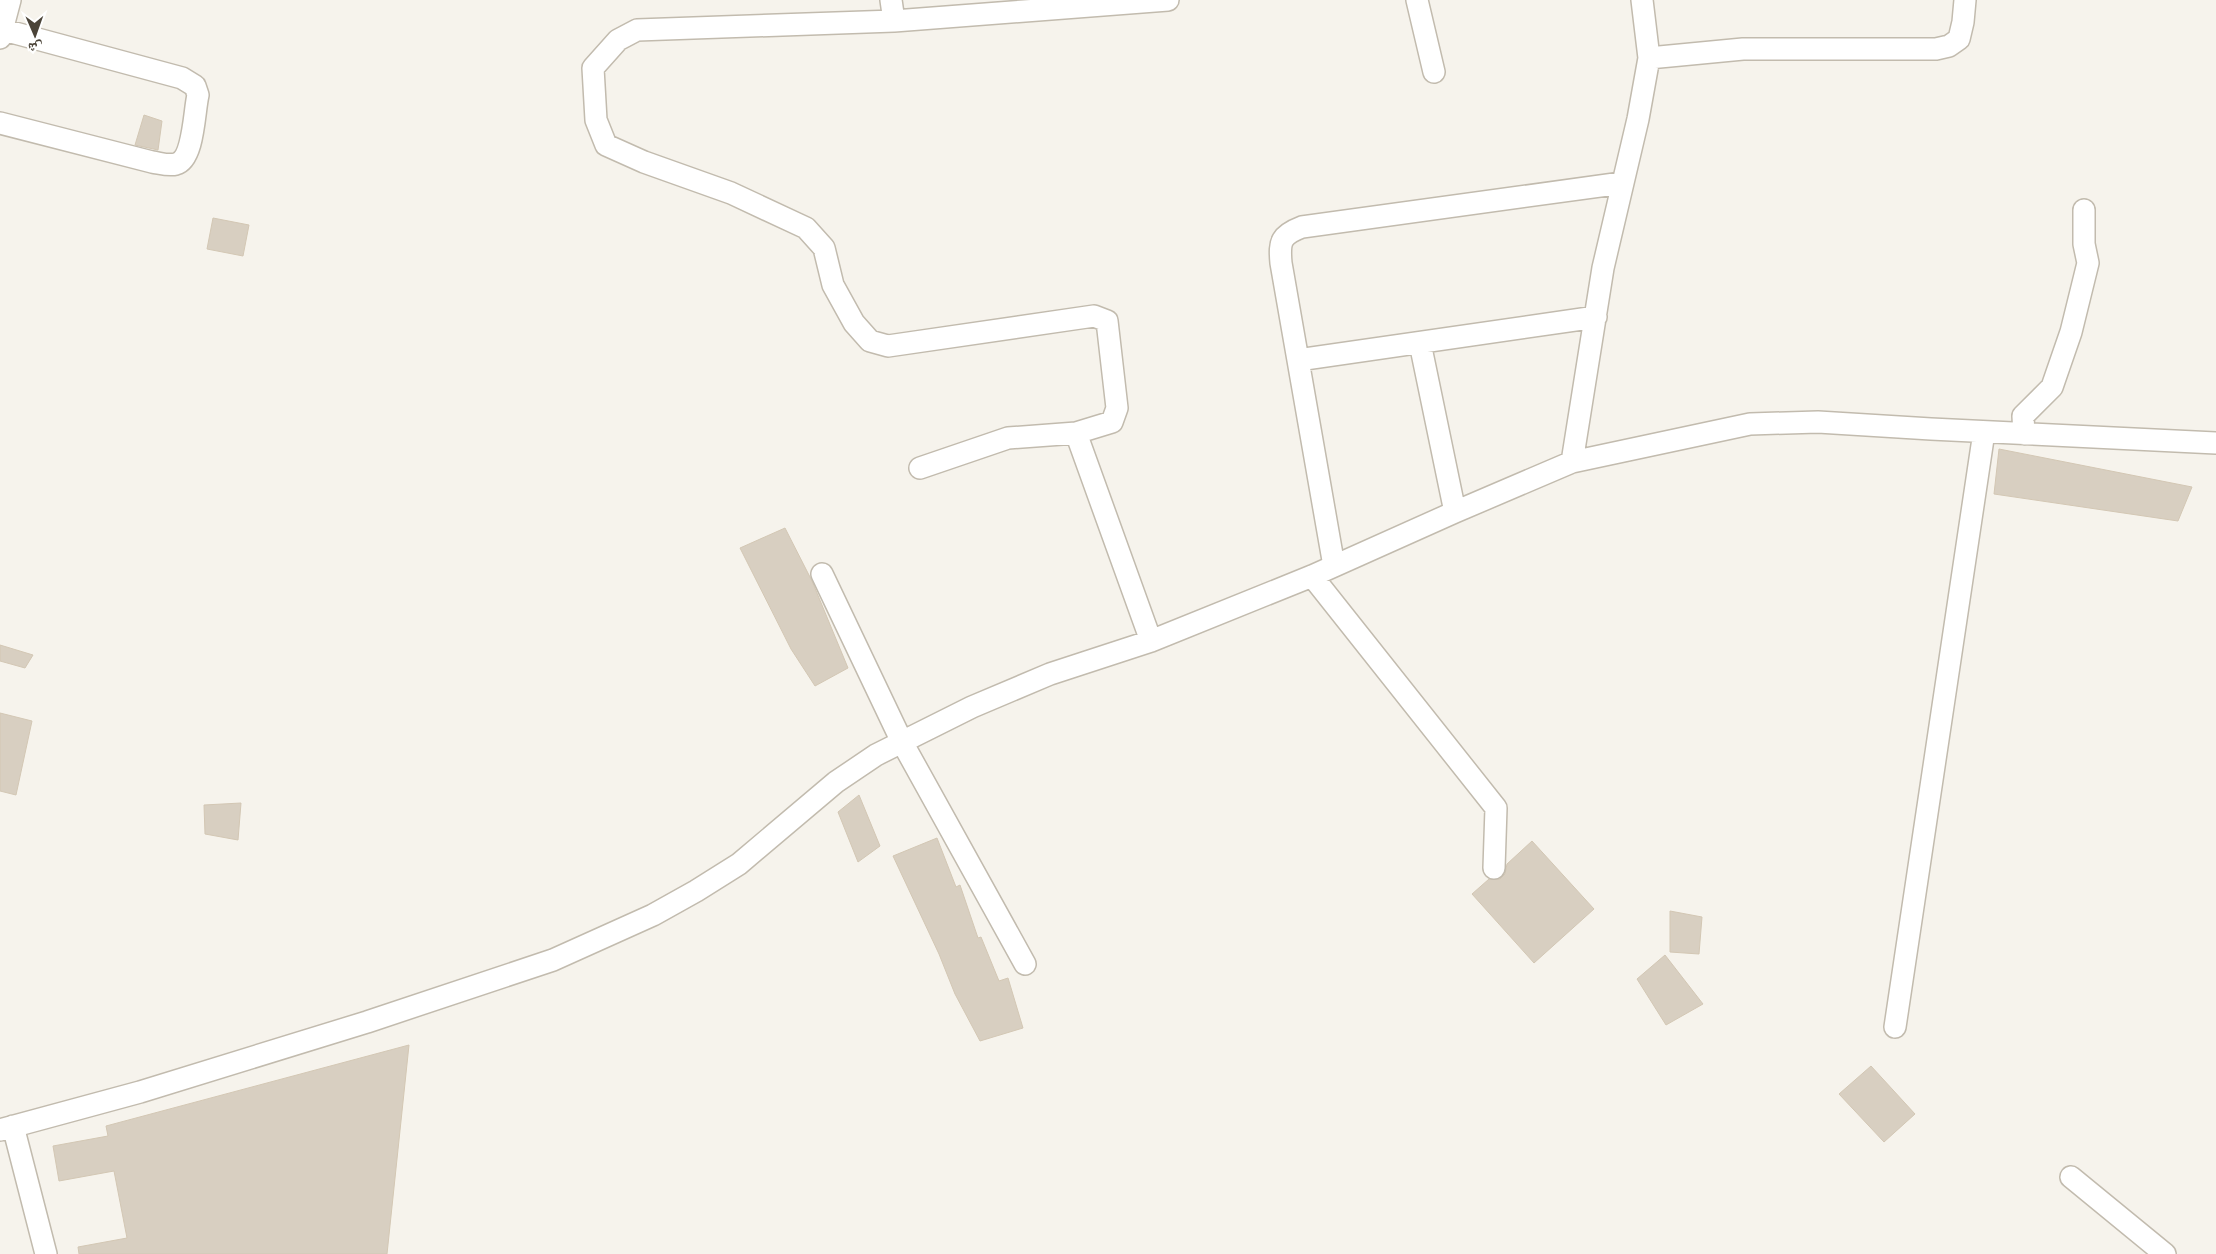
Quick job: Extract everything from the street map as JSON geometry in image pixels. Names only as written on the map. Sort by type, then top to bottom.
[{"type":"street","points":[[0,123],[152,162],[176,164],[182,161],[189,149],[198,95],[195,86],[177,77],[2,34],[10,0]]},
{"type":"street","points":[[891,0],[894,21]]},
{"type":"street","points":[[920,468],[1008,438],[1076,433],[1112,422],[1117,408],[1107,321],[1094,316],[888,346],[870,341],[854,324],[833,285],[824,248],[806,228],[731,193],[644,162],[606,145],[596,120],[593,68],[618,40],[637,30],[894,21],[1100,3],[1168,0]]},
{"type":"street","points":[[1417,0],[1434,72]]},
{"type":"street","points":[[1572,462],[1603,268],[1638,119],[1649,58],[1642,0]]},
{"type":"street","points":[[1649,58],[1743,49],[1936,49],[1950,46],[1959,39],[1964,22],[1964,0]]},
{"type":"street","points":[[1334,566],[1281,263],[1280,246],[1287,233],[1302,227],[1622,183]]},
{"type":"street","points":[[2024,434],[2023,416],[2052,387],[2071,332],[2088,263],[2084,244],[2084,210]]},
{"type":"street","points":[[1298,360],[1596,317]]},
{"type":"street","points":[[1420,343],[1455,512]]},
{"type":"street","points":[[46,1254],[6,1128],[140,1092],[367,1022],[552,960],[652,916],[696,892],[739,864],[836,782],[876,756],[972,706],[1050,674],[1151,642],[1312,576],[1572,462],[1750,424],[1818,422],[1984,432],[2216,442]]},
{"type":"street","points":[[1895,1028],[1984,432]]},
{"type":"street","points":[[1076,433],[1151,642]]},
{"type":"street","points":[[822,574],[902,742],[1025,964]]},
{"type":"street","points":[[1312,576],[1496,808],[1494,868]]},
{"type":"street","points":[[2071,1177],[2164,1254]]},
{"type":"building","points":[[144,115],[162,121],[158,150],[135,145]]},
{"type":"building","points":[[213,218],[249,225],[243,256],[207,249]]},
{"type":"building","points":[[1999,449],[2192,487],[2178,521],[1994,494]]},
{"type":"building","points":[[785,528],[812,581],[848,668],[815,686],[791,649],[740,548]]},
{"type":"building","points":[[0,645],[33,655],[25,668],[0,661]]},
{"type":"building","points":[[0,713],[32,721],[16,795],[0,791]]},
{"type":"building","points":[[859,795],[880,846],[858,862],[838,812]]},
{"type":"building","points":[[241,803],[238,840],[205,834],[204,805]]},
{"type":"building","points":[[937,838],[956,887],[960,885],[978,938],[981,937],[999,981],[1008,978],[1023,1028],[980,1041],[955,994],[939,954],[893,856]]},
{"type":"building","points":[[1532,841],[1594,909],[1534,963],[1472,894],[1489,879],[1500,879],[1505,874],[1507,864]]},
{"type":"building","points":[[1670,911],[1702,917],[1699,954],[1670,952]]},
{"type":"building","points":[[1665,955],[1703,1004],[1666,1025],[1637,979]]},
{"type":"building","points":[[409,1045],[387,1254],[79,1254],[78,1247],[127,1238],[114,1171],[59,1181],[53,1146],[108,1136],[106,1126]]},
{"type":"building","points":[[1871,1066],[1915,1114],[1884,1142],[1839,1094]]}]
